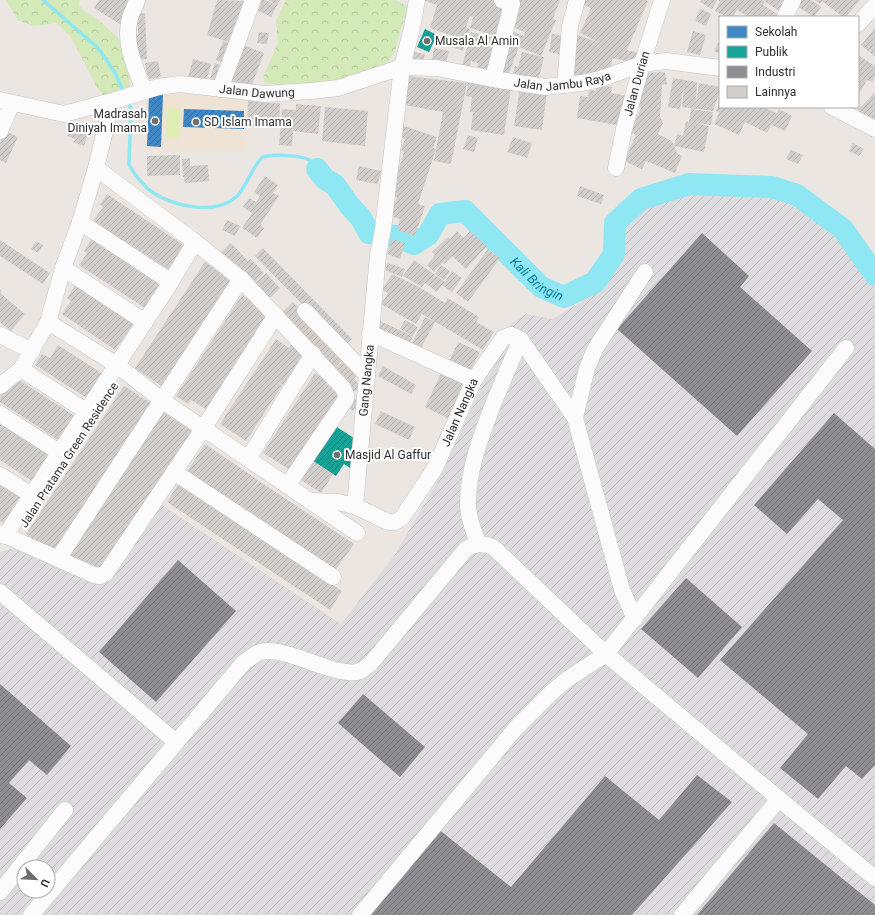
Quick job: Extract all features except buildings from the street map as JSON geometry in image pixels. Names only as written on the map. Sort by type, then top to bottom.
[{"type":"street","points":[[138,0],[130,18],[128,35],[139,92]]},
{"type":"street","points":[[220,89],[253,0]]},
{"type":"street","points":[[402,67],[412,28],[417,0]]},
{"type":"street","points":[[493,79],[512,4],[502,0]]},
{"type":"street","points":[[565,85],[570,26],[577,0]]},
{"type":"street","name":"Jalan Durian","points":[[616,168],[624,129],[662,0]]},
{"type":"street","points":[[785,16],[793,0]]},
{"type":"street","points":[[859,23],[875,5]]},
{"type":"street","name":"Jalan Jambu Raya","points":[[402,67],[437,68],[545,87],[582,83],[600,79],[642,64],[666,61],[719,68]]},
{"type":"street","name":"Jalan Dawung","points":[[6,102],[64,114],[139,92],[180,84],[264,94],[331,89],[402,67]]},
{"type":"street","name":"Gang Nangka","points":[[355,506],[378,255],[383,229],[402,67]]},
{"type":"street","points":[[0,386],[21,369],[48,322],[63,268],[80,222],[115,100]]},
{"type":"street","points":[[0,131],[6,102]]},
{"type":"street","points":[[834,108],[874,126]]},
{"type":"street","points":[[96,168],[242,279],[343,388],[346,394],[346,399],[288,486]]},
{"type":"street","points":[[80,222],[170,288]]},
{"type":"street","name":"Jalan Pratama Green Residence","points":[[6,536],[120,368],[199,245]]},
{"type":"street","points":[[63,268],[145,322]]},
{"type":"street","points":[[575,418],[587,368],[595,349],[645,272]]},
{"type":"street","points":[[58,559],[242,279]]},
{"type":"street","name":"Jalan Pratama Green Residence","points":[[6,536],[86,411],[120,368],[145,322],[170,288]]},
{"type":"street","points":[[305,311],[367,375]]},
{"type":"street","points":[[6,536],[94,575],[103,575],[110,568],[276,316]]},
{"type":"street","name":"Jalan Pratama Green Residence","points":[[48,322],[120,368],[163,401],[357,533]]},
{"type":"street","name":"Jalan Nangka","points":[[310,501],[338,502],[355,506],[388,522],[395,522],[402,518],[435,468],[474,380],[370,333]]},
{"type":"street","points":[[0,334],[32,350]]},
{"type":"street","points":[[474,380],[503,338],[512,335],[521,340],[575,418],[622,590],[635,620]]},
{"type":"street","points":[[479,544],[474,531],[468,504],[469,484],[474,459],[490,413],[521,340]]},
{"type":"street","points":[[360,915],[516,728],[552,691],[606,654],[635,620],[846,348]]},
{"type":"street","points":[[248,459],[313,354]]},
{"type":"street","name":"Jalan Pratama Green Residence","points":[[21,369],[86,411]]},
{"type":"street","name":"Jalan Pratama Green Residence","points":[[0,414],[60,452]]},
{"type":"street","points":[[174,472],[333,577]]},
{"type":"street","name":"Jalan Pratama Green Residence","points":[[0,475],[32,495]]},
{"type":"street","points":[[31,915],[244,662],[260,652],[277,652],[341,671],[352,673],[361,671],[370,663],[466,549],[474,544],[483,543],[493,547],[606,654],[875,878]]},
{"type":"street","points":[[0,592],[176,742]]},
{"type":"street","points":[[682,915],[779,799]]},
{"type":"street","points":[[0,892],[65,810]]},
{"type":"shaded area","name":"SD Islam Imama","points":[[147,93],[247,96],[245,152],[145,149]]},
{"type":"shaded area","points":[[684,192],[773,195],[807,211],[841,236],[867,273],[875,289],[875,915],[0,915],[0,552],[14,548],[108,581],[162,505],[341,624],[394,556],[439,479],[510,325],[525,314],[552,319],[581,302],[600,282],[615,258],[621,234],[645,209]]},
{"type":"green space","points":[[6,0],[80,0],[79,4],[82,9],[101,22],[118,38],[124,47],[128,65],[130,88],[103,95],[96,86],[71,37],[57,23],[34,26],[18,20]]},
{"type":"green space","points":[[286,0],[395,0],[408,6],[395,51],[389,61],[379,67],[330,82],[279,85],[264,82],[263,77],[278,43],[276,20]]},
{"type":"green space","points":[[167,108],[181,108],[179,138],[166,138]]},
{"type":"waterway","points":[[43,0],[98,48],[114,71],[124,93]]},
{"type":"waterway","points":[[127,100],[131,109],[129,164],[142,183],[149,190],[161,197],[182,205],[206,207],[227,203],[236,197],[263,157],[280,155],[302,157],[311,161],[317,169]]},
{"type":"waterway","name":"Kali Bringin","points":[[317,169],[325,179],[335,185],[349,205],[361,218],[369,233],[396,236],[414,244],[428,235],[440,214],[465,211],[541,287],[564,297],[595,282],[614,254],[615,223],[641,199],[689,184],[772,187],[797,195],[843,229],[875,275]]},
{"type":"place","name":"Musala Al Amin","points":[[427,41]]},
{"type":"place","name":"Madrasah Diniyah Imama","points":[[155,121]]},
{"type":"place","name":"SD Islam Imama","points":[[196,122]]},
{"type":"place","name":"Masjid Al Gaffur","points":[[337,455]]}]
